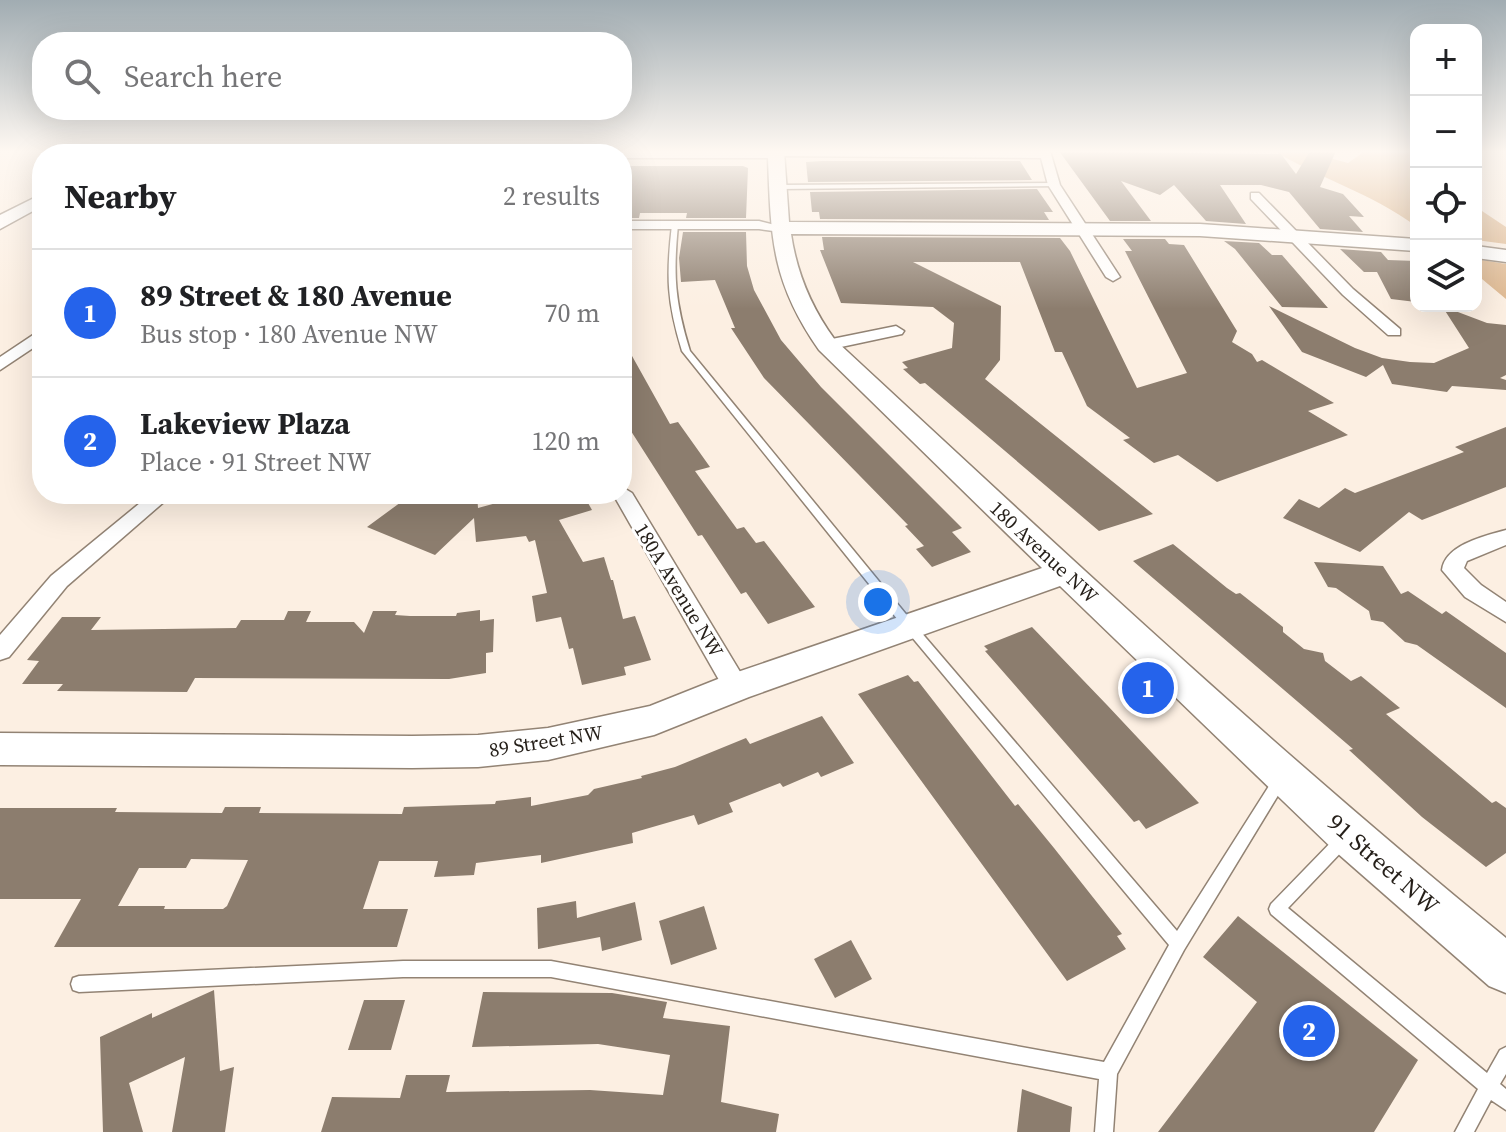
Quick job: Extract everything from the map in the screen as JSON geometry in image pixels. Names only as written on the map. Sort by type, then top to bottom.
[{"type":"street","name":"180 Avenue NW","points":[[780,204],[783,257],[794,293],[827,345],[1273,765]]},
{"type":"street","points":[[1066,204],[1113,277]]},
{"type":"street","points":[[1262,204],[1348,292],[1394,332]]},
{"type":"street","points":[[0,223],[32,205]]},
{"type":"street","points":[[632,225],[1289,234],[1410,244]]},
{"type":"street","points":[[1482,253],[1506,256]]},
{"type":"street","points":[[827,345],[896,331]]},
{"type":"street","points":[[0,365],[32,341]]},
{"type":"street","points":[[0,651],[59,581],[151,504]]},
{"type":"street","name":"180A Avenue NW","points":[[628,504],[736,687]]},
{"type":"street","points":[[1506,537],[1459,556],[1454,561],[1453,570],[1473,591],[1506,614]]},
{"type":"street","name":"89 Street NW","points":[[0,749],[478,751],[548,744],[654,720],[736,687],[1065,572]]},
{"type":"street","name":"91 Street NW","points":[[1273,765],[1347,835],[1506,969]]},
{"type":"lane","points":[[675,225],[669,273],[670,300],[686,351],[910,627],[1178,944]]},
{"type":"lane","points":[[1104,1132],[1108,1072],[1273,765]]},
{"type":"lane","points":[[1347,835],[1277,909],[1506,1101]]},
{"type":"lane","points":[[79,984],[403,969],[551,969],[1108,1072]]},
{"type":"lane","points":[[1464,1132],[1506,1056]]},
{"type":"shaded area","points":[[1380,204],[1410,204],[1410,222]]},
{"type":"shaded area","points":[[1482,211],[1506,227],[1506,244],[1482,241]]},
{"type":"shaded area","points":[[1482,260],[1506,264],[1506,299],[1482,279]]},
{"type":"building","points":[[632,204],[747,204],[746,218],[686,218],[687,213],[640,213],[639,218],[632,218]]},
{"type":"building","points":[[811,204],[1047,204],[1053,212],[1044,212],[1049,220],[820,219],[819,212],[812,212]]},
{"type":"building","points":[[1097,204],[1138,204],[1151,221],[1110,221]]},
{"type":"building","points":[[1191,204],[1233,204],[1246,224],[1206,221]]},
{"type":"building","points":[[1299,204],[1352,204],[1364,217],[1349,216],[1363,232],[1320,229]]},
{"type":"building","points":[[683,232],[746,232],[747,266],[754,290],[781,340],[821,387],[962,528],[952,532],[971,552],[932,567],[916,549],[924,546],[905,526],[908,525],[764,378],[731,328],[735,328],[715,280],[681,282],[679,258]]},
{"type":"building","points":[[822,237],[1060,238],[1070,251],[1137,388],[1187,373],[1125,251],[1132,251],[1123,239],[1165,239],[1169,244],[1184,245],[1237,331],[1232,342],[1252,354],[1257,362],[1262,360],[1334,403],[1308,411],[1348,435],[1217,482],[1178,455],[1154,463],[1123,440],[1130,438],[1087,406],[1062,352],[1055,352],[1020,262],[913,262],[1001,306],[1000,360],[985,379],[1153,514],[1099,531],[925,383],[920,384],[903,369],[908,368],[902,362],[952,348],[954,323],[933,307],[841,303],[820,250],[824,250]]},
{"type":"building","points":[[1224,241],[1259,243],[1272,255],[1282,255],[1328,308],[1282,307],[1235,249]]},
{"type":"building","points":[[1340,249],[1381,252],[1388,260],[1410,261],[1410,301],[1391,299],[1377,272],[1364,272]]},
{"type":"building","points":[[1269,306],[1382,358],[1434,363],[1469,348],[1446,312],[1458,312],[1487,323],[1506,325],[1506,375],[1500,378],[1506,380],[1506,390],[1452,386],[1447,392],[1392,384],[1383,365],[1366,377],[1302,352]]},
{"type":"building","points":[[632,356],[670,424],[678,422],[710,467],[695,471],[737,529],[744,527],[756,543],[764,541],[815,607],[768,624],[746,592],[741,594],[702,535],[698,536],[632,433]]},
{"type":"building","points":[[1506,427],[1506,487],[1422,520],[1409,512],[1360,552],[1283,518],[1299,499],[1319,508],[1345,488],[1355,493],[1464,452],[1455,447]]},
{"type":"building","points":[[398,504],[478,504],[478,508],[493,504],[589,504],[592,510],[559,520],[583,562],[604,557],[623,619],[635,616],[651,660],[624,667],[626,675],[582,685],[561,617],[536,622],[532,596],[547,593],[535,540],[529,542],[526,536],[476,542],[474,518],[435,555],[367,527]]},
{"type":"building","points":[[1173,544],[1227,588],[1240,593],[1283,627],[1283,632],[1304,649],[1323,653],[1325,661],[1351,681],[1361,676],[1400,708],[1386,714],[1492,803],[1496,801],[1506,808],[1506,853],[1486,867],[1422,817],[1349,750],[1353,749],[1133,561]]},
{"type":"building","points":[[1314,562],[1383,566],[1401,594],[1408,591],[1442,614],[1446,611],[1506,653],[1506,708],[1417,645],[1405,642],[1383,622],[1371,620],[1369,611],[1336,588],[1328,587]]},
{"type":"building","points":[[480,610],[480,621],[494,619],[493,652],[486,653],[486,673],[449,679],[195,678],[187,692],[57,691],[63,684],[22,684],[39,661],[27,660],[62,617],[101,617],[91,630],[236,628],[241,620],[284,620],[288,611],[311,611],[306,622],[354,622],[364,633],[373,611],[397,611],[395,615],[410,616],[456,616],[457,613]]},
{"type":"building","points":[[1032,627],[1199,803],[1146,829],[1139,820],[1134,822],[985,651],[988,650],[984,646]]},
{"type":"building","points":[[908,675],[914,682],[918,681],[1015,806],[1018,804],[1054,848],[1122,934],[1117,936],[1126,949],[1067,981],[858,694]]},
{"type":"building","points":[[822,716],[854,763],[821,777],[818,772],[783,787],[780,783],[729,803],[733,812],[698,825],[694,815],[632,833],[633,843],[541,863],[541,855],[476,863],[474,875],[434,877],[438,861],[379,861],[363,909],[408,909],[397,947],[54,947],[81,899],[0,899],[0,808],[117,808],[115,812],[222,813],[225,807],[261,807],[259,813],[402,814],[404,807],[495,804],[496,801],[531,797],[531,806],[588,795],[594,789],[642,778],[746,738],[750,744]],"holes":[[[191,859],[248,860],[223,909],[118,906],[139,868],[186,868]]]},
{"type":"building","points":[[576,901],[577,918],[635,902],[642,940],[602,951],[600,937],[538,949],[537,908]]},
{"type":"building","points":[[704,906],[717,949],[671,965],[659,921]]},
{"type":"building","points":[[1238,916],[1418,1060],[1374,1132],[1158,1132],[1257,1002],[1203,957]]},
{"type":"building","points":[[851,940],[872,979],[835,998],[814,959]]},
{"type":"building","points":[[214,990],[220,1071],[234,1067],[225,1132],[172,1132],[185,1057],[129,1083],[143,1132],[103,1132],[100,1037]]},
{"type":"building","points":[[483,992],[612,993],[667,1002],[663,1018],[730,1026],[721,1102],[779,1114],[776,1132],[321,1132],[332,1097],[400,1098],[406,1075],[450,1075],[446,1092],[590,1090],[663,1095],[670,1055],[598,1044],[472,1047]]},
{"type":"building","points":[[364,1000],[405,1000],[391,1050],[348,1050]]},
{"type":"building","points":[[1022,1089],[1072,1107],[1070,1132],[1017,1132]]},
{"type":"place","name":"89 Street & 180 Avenue","points":[[1148,688]]},
{"type":"place","name":"Lakeview Plaza","points":[[1309,1031]]}]
